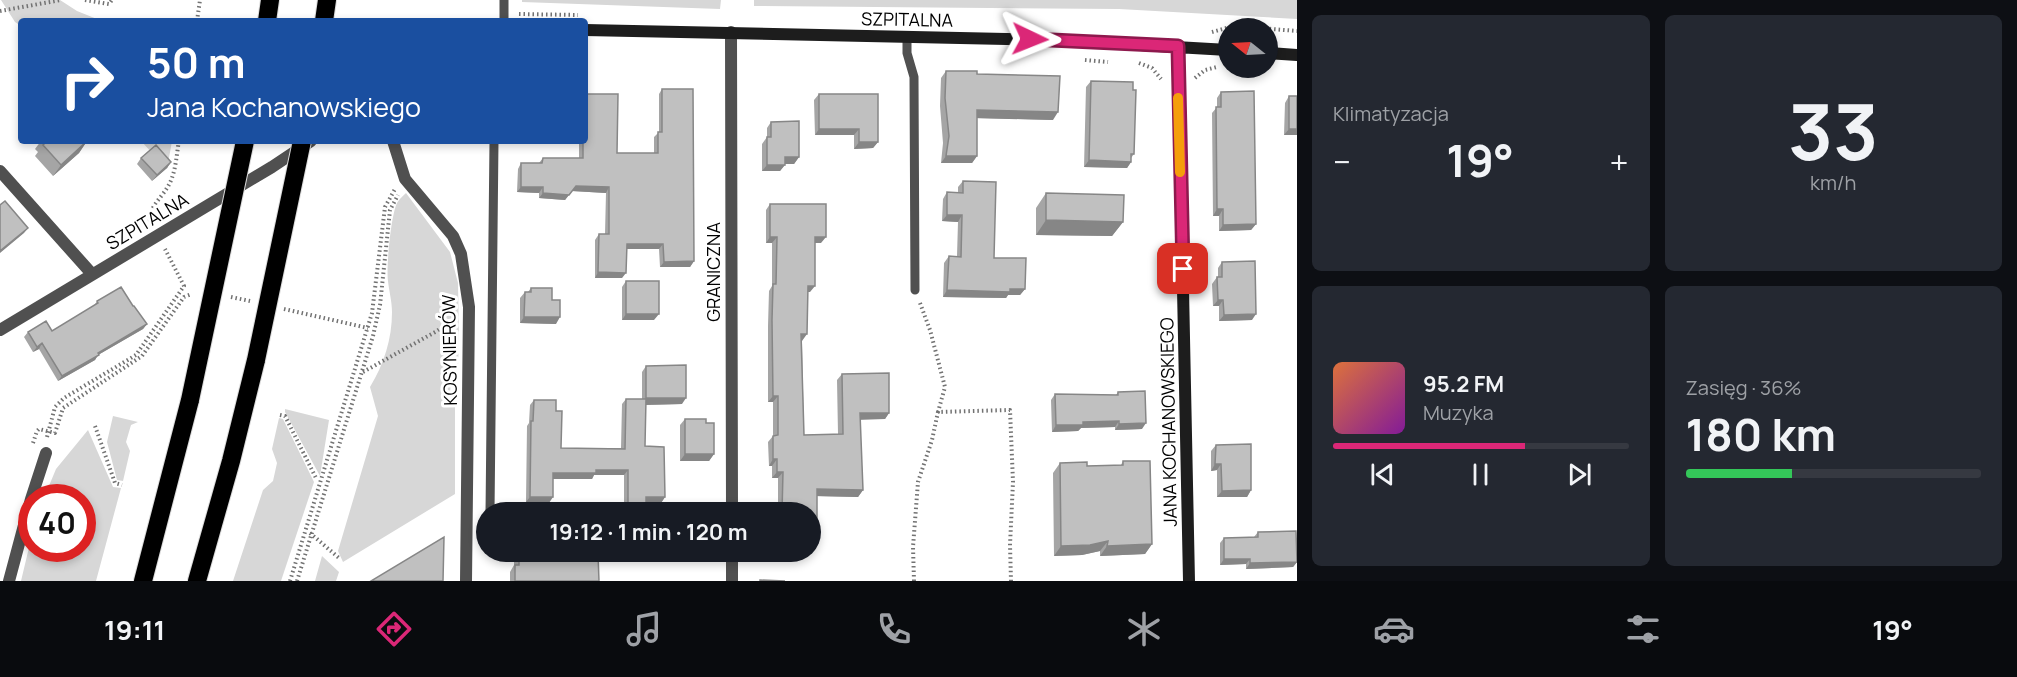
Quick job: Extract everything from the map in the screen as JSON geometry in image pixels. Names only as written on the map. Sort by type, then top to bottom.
[{"type":"highway","points":[[267,18],[270,0]]},
{"type":"highway","points":[[324,18],[327,0]]},
{"type":"highway","points":[[143,581],[190,400],[244,144]]},
{"type":"highway","points":[[197,581],[231,461],[256,360],[301,144]]},
{"type":"street","name":"SZPITALNA","points":[[588,30],[1053,40],[1218,49]]},
{"type":"street","name":"GRANICZNA","points":[[731,32],[732,502]]},
{"type":"street","name":"JANA KOCHANOWSKIEGO","points":[[1178,46],[1189,581]]},
{"type":"street","points":[[1278,54],[1297,56]]},
{"type":"street","name":"SZPITALNA","points":[[0,330],[306,144]]},
{"type":"street","name":"KOSYNIERÓW","points":[[394,144],[405,179],[453,236],[461,254],[469,307],[466,581]]},
{"type":"street","points":[[0,171],[92,274]]},
{"type":"street","points":[[9,581],[34,488],[46,453]]},
{"type":"street","points":[[732,562],[732,581]]},
{"type":"lane","points":[[504,0],[504,18]]},
{"type":"lane","points":[[907,37],[907,53],[914,77],[915,290]]},
{"type":"lane","points":[[490,502],[494,144]]},
{"type":"path","points":[[0,11],[61,0]]},
{"type":"path","points":[[85,0],[110,2]]},
{"type":"path","points":[[197,18],[200,0]]},
{"type":"path","points":[[1210,32],[1234,26],[1297,31]]},
{"type":"path","points":[[46,453],[48,431],[55,407],[64,398],[136,355],[184,286],[149,218],[151,211],[172,179],[179,144]]},
{"type":"path","points":[[290,581],[375,304],[385,207],[395,188],[405,179]]},
{"type":"path","points":[[297,581],[379,314],[390,210],[399,193]]},
{"type":"path","points":[[35,436],[39,429],[55,433],[59,416],[68,404],[142,356],[184,297],[192,295],[193,288]]},
{"type":"path","points":[[914,581],[913,547],[918,482],[932,440],[945,387],[930,330],[915,290]]},
{"type":"path","points":[[354,376],[437,331],[469,307]]},
{"type":"path","points":[[938,412],[1010,410],[1013,482],[1011,581]]},
{"type":"path","points":[[280,415],[285,416],[316,478]]},
{"type":"path","points":[[95,426],[115,483],[122,485]]},
{"type":"path","points":[[306,530],[339,558]]},
{"type":"path","points":[[914,575],[919,581]]},
{"type":"shaded area","points":[[1,0],[60,0],[77,11],[94,18],[18,18],[18,24]]},
{"type":"shaded area","points":[[522,0],[721,0],[720,9],[522,2]]},
{"type":"shaded area","points":[[754,0],[1297,0],[1297,19],[1119,9],[754,6]]},
{"type":"shaded area","points":[[144,144],[171,144],[167,169]]},
{"type":"shaded area","points":[[406,193],[450,252],[458,283],[458,367],[451,378],[450,394],[455,403],[455,494],[343,562],[338,551],[378,416],[370,387],[383,360],[391,332],[392,308],[388,285],[390,241],[395,209]]},
{"type":"shaded area","points":[[285,409],[329,420],[320,476],[285,412]]},
{"type":"shaded area","points":[[113,416],[138,422],[131,425],[126,442],[130,451],[123,481],[117,480],[107,442]]},
{"type":"shaded area","points":[[279,418],[283,419],[314,482],[281,581],[233,581],[263,490],[273,481],[277,463],[272,449]]},
{"type":"shaded area","points":[[88,430],[113,487],[121,488],[96,581],[21,581],[26,562],[96,562],[96,484],[50,484],[56,469]]},
{"type":"shaded area","points":[[322,556],[339,572],[336,581],[315,581]]},
{"type":"building","points":[[946,71],[1060,76],[1058,112],[977,110],[977,156],[946,156],[949,136],[945,98]]},
{"type":"building","points":[[1091,81],[1133,82],[1133,90],[1136,90],[1134,154],[1131,154],[1131,162],[1089,160]]},
{"type":"building","points":[[662,89],[693,89],[694,261],[664,262],[663,244],[627,244],[626,273],[598,272],[599,234],[609,234],[609,187],[576,186],[569,195],[543,193],[543,187],[521,187],[521,163],[542,163],[543,158],[583,158],[583,144],[588,144],[588,94],[618,94],[617,153],[658,153],[658,132],[662,132]]},
{"type":"building","points":[[1254,91],[1256,224],[1223,225],[1223,209],[1217,209],[1216,107],[1221,107],[1221,92]]},
{"type":"building","points":[[819,94],[878,94],[878,142],[859,142],[859,129],[819,129]]},
{"type":"building","points":[[1289,96],[1297,96],[1297,129],[1289,129]]},
{"type":"building","points":[[799,121],[799,157],[785,157],[785,165],[767,165],[767,137],[771,137],[771,122]]},
{"type":"building","points":[[44,144],[84,144],[61,165]]},
{"type":"building","points":[[156,145],[171,162],[157,175],[141,158]]},
{"type":"building","points":[[963,181],[996,182],[994,258],[1026,258],[1025,289],[1010,289],[1010,292],[947,290],[949,256],[961,257],[962,215],[947,215],[947,192],[963,193]]},
{"type":"building","points":[[1046,193],[1124,195],[1123,222],[1046,220]]},
{"type":"building","points":[[5,201],[28,228],[0,251],[0,205]]},
{"type":"building","points":[[770,204],[826,204],[826,237],[815,237],[815,286],[808,286],[807,334],[801,334],[804,435],[843,434],[842,374],[889,373],[889,413],[860,413],[863,490],[817,489],[817,502],[782,502],[783,472],[777,472],[777,459],[773,459],[773,436],[778,435],[778,396],[773,396],[772,320],[773,284],[776,284],[777,237],[770,237]]},
{"type":"building","points":[[1255,261],[1256,314],[1224,315],[1223,300],[1218,300],[1217,277],[1222,277],[1222,262]]},
{"type":"building","points":[[626,281],[659,281],[659,314],[626,314]]},
{"type":"building","points":[[121,287],[147,324],[62,376],[42,343],[37,347],[28,332],[46,321],[52,331]]},
{"type":"building","points":[[531,288],[552,288],[552,300],[560,300],[560,317],[524,317],[525,292],[531,292]]},
{"type":"building","points":[[686,365],[686,398],[646,398],[646,366]]},
{"type":"building","points":[[1145,391],[1146,423],[1119,424],[1119,421],[1056,425],[1055,394],[1118,395],[1118,392]]},
{"type":"building","points":[[626,399],[646,399],[645,446],[664,447],[665,497],[646,497],[646,502],[628,502],[628,470],[596,470],[596,473],[553,473],[553,497],[530,497],[531,421],[533,421],[534,400],[556,400],[556,411],[562,411],[561,448],[625,449]]},
{"type":"building","points":[[685,419],[706,419],[706,423],[714,423],[714,454],[685,454]]},
{"type":"building","points":[[1251,444],[1251,490],[1222,491],[1221,464],[1215,464],[1216,445]]},
{"type":"building","points":[[1123,461],[1150,461],[1152,544],[1107,546],[1108,541],[1090,545],[1061,546],[1060,463],[1087,462],[1087,466],[1123,465]]},
{"type":"building","points":[[1296,531],[1297,562],[1250,563],[1250,559],[1224,559],[1224,538],[1258,537],[1258,532]]},
{"type":"building","points":[[444,537],[443,581],[371,581]]},
{"type":"building","points":[[519,562],[598,562],[599,581],[515,581],[515,565],[519,565]]},
{"type":"slow traffic","points":[[1178,98],[1180,172]]},
{"type":"route","points":[[1030,39],[1178,46],[1183,269]]}]
